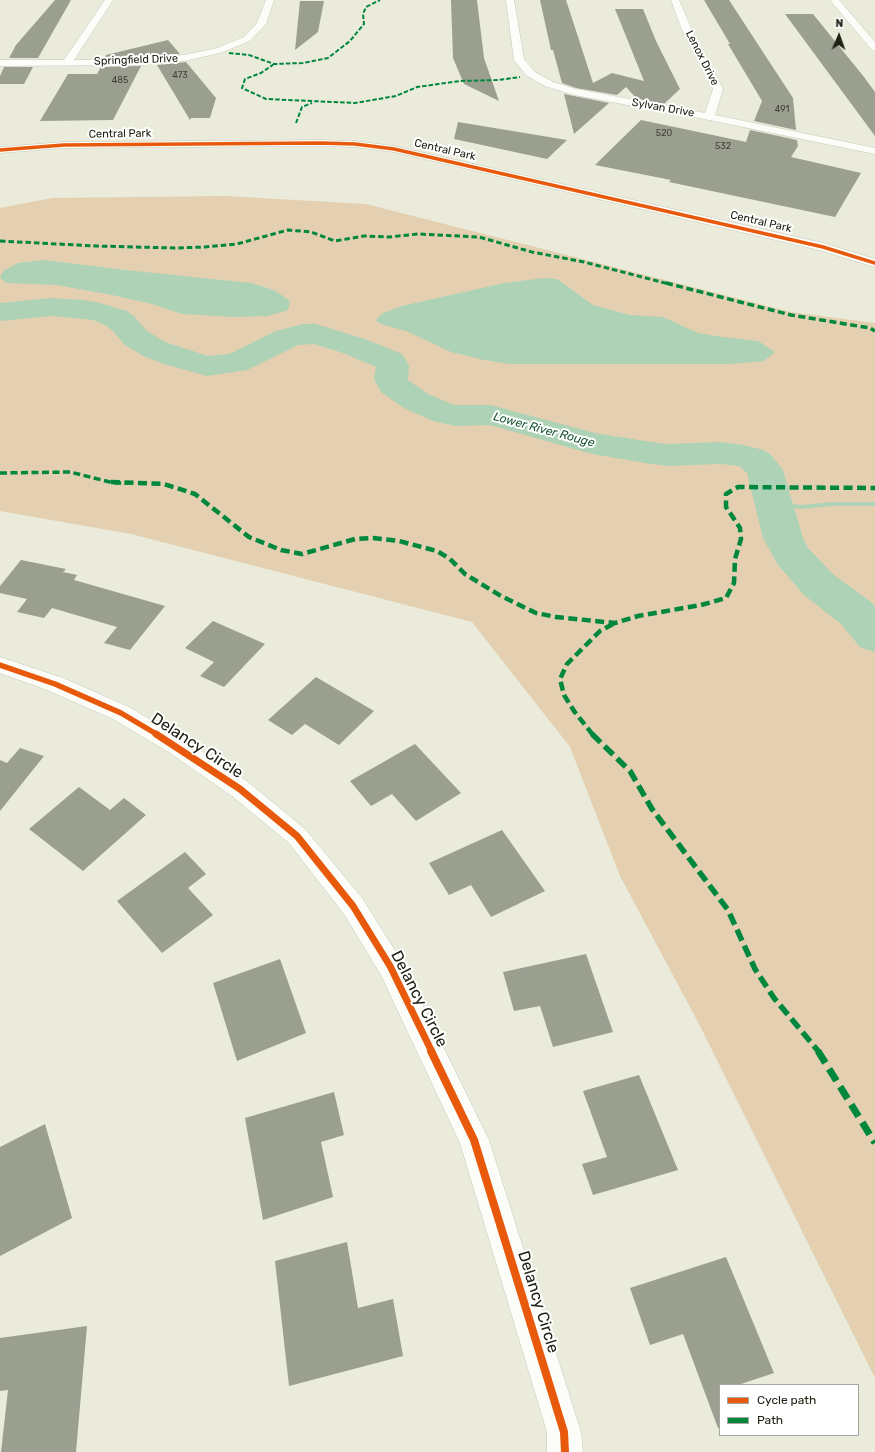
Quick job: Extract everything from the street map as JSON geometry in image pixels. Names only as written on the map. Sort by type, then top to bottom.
[{"type":"street","points":[[67,62],[109,0]]},
{"type":"street","name":"Springfield Drive","points":[[0,64],[142,62],[184,58],[220,50],[247,39],[261,24],[270,0]]},
{"type":"street","name":"Sylvan Drive","points":[[510,0],[519,60],[531,74],[550,84],[574,92],[709,117],[875,151]]},
{"type":"street","name":"Lenox Drive","points":[[674,0],[718,89],[709,117]]},
{"type":"street","points":[[834,0],[875,48]]},
{"type":"street","points":[[862,32],[874,32]]},
{"type":"street","name":"Central Park","points":[[0,150],[64,145],[320,143],[355,144],[394,149],[823,247],[875,263]]},
{"type":"street","name":"Delancy Circle","points":[[0,665],[55,684],[121,714],[184,751],[240,789],[297,836],[354,906],[390,966],[474,1140],[564,1432],[565,1452]]},
{"type":"shaded area","points":[[225,196],[366,204],[791,312],[875,323],[875,1378],[699,1024],[620,876],[570,747],[472,622],[131,534],[0,511],[0,208],[52,198]]},
{"type":"shaded area","points":[[44,260],[251,283],[274,290],[290,301],[288,310],[268,316],[234,317],[182,314],[152,304],[112,295],[56,285],[7,283],[0,278],[3,271],[18,263]]},
{"type":"shaded area","points":[[544,278],[557,279],[593,305],[630,315],[663,317],[698,333],[758,341],[775,352],[764,361],[730,364],[510,364],[484,360],[451,352],[406,331],[381,324],[376,320],[381,314],[402,306],[504,283]]},
{"type":"building","points":[[55,0],[71,0],[38,58],[9,58],[16,45]]},
{"type":"building","points":[[451,0],[477,0],[484,58],[499,101],[464,84],[453,58]]},
{"type":"building","points":[[540,0],[566,0],[593,83],[612,73],[644,81],[615,9],[643,9],[656,41],[680,89],[664,104],[637,99],[626,87],[617,95],[576,88],[562,83],[553,50],[551,50]]},
{"type":"building","points":[[704,0],[729,0],[793,98],[796,130],[754,121],[762,101]]},
{"type":"building","points":[[300,1],[324,1],[318,32],[295,50]]},
{"type":"building","points":[[785,14],[813,14],[864,77],[875,92],[875,136]]},
{"type":"building","points":[[168,40],[180,54],[152,57],[149,52],[146,57],[105,58],[106,55]]},
{"type":"building","points":[[186,62],[216,98],[210,118],[191,118],[190,120],[157,65]]},
{"type":"building","points":[[141,66],[113,120],[40,121],[68,74],[97,74],[101,67]]},
{"type":"building","points":[[4,67],[33,67],[24,84],[0,84],[0,76]]},
{"type":"building","points":[[564,94],[609,103],[574,134]]},
{"type":"building","points":[[641,120],[746,142],[750,130],[797,140],[798,146],[791,157],[861,173],[835,217],[669,182],[671,180],[595,165]]},
{"type":"building","points":[[458,122],[567,140],[547,159],[454,139]]},
{"type":"building","points":[[21,560],[66,569],[63,572],[77,575],[74,580],[165,606],[130,650],[104,643],[117,627],[52,608],[44,618],[17,612],[27,599],[0,593],[0,586]]},
{"type":"building","points":[[213,621],[265,644],[224,687],[200,676],[214,662],[185,648]]},
{"type":"building","points":[[316,677],[374,711],[339,745],[305,724],[292,735],[268,720]]},
{"type":"building","points":[[415,744],[461,793],[416,821],[392,794],[371,806],[350,781]]},
{"type":"building","points":[[20,748],[44,756],[0,811],[0,760],[7,763]]},
{"type":"building","points":[[79,787],[110,810],[124,798],[146,815],[83,871],[29,829]]},
{"type":"building","points":[[502,830],[545,891],[491,917],[471,885],[449,895],[429,863]]},
{"type":"building","points":[[185,852],[206,874],[188,888],[213,915],[162,953],[117,901]]},
{"type":"building","points":[[586,954],[613,1032],[553,1047],[540,1006],[514,1011],[503,972]]},
{"type":"building","points":[[280,959],[306,1033],[237,1061],[213,983]]},
{"type":"building","points":[[639,1075],[678,1170],[593,1195],[582,1164],[607,1157],[583,1091]]},
{"type":"building","points":[[334,1092],[344,1135],[321,1142],[333,1197],[263,1220],[245,1118]]},
{"type":"building","points":[[45,1124],[72,1218],[0,1256],[0,1147]]},
{"type":"building","points":[[347,1242],[358,1308],[393,1299],[403,1356],[289,1386],[275,1261]]},
{"type":"building","points":[[726,1257],[774,1373],[741,1384],[719,1384],[718,1428],[683,1334],[650,1345],[630,1288]]},
{"type":"building","points":[[87,1326],[76,1452],[1,1452],[8,1390],[0,1391],[0,1338]]},
{"type":"waterway","name":"Lower River Rouge","points":[[0,312],[52,307],[83,309],[100,312],[116,318],[123,323],[136,338],[154,349],[207,366],[235,363],[287,338],[303,334],[316,334],[354,346],[390,361],[393,366],[391,379],[393,385],[416,401],[445,414],[456,416],[491,415],[592,443],[645,452],[667,455],[721,453],[751,458],[764,470],[783,538],[792,555],[819,585],[856,613],[875,636]]},
{"type":"waterway","points":[[773,504],[802,507],[832,504],[875,504]]},
{"type":"marked path","points":[[229,53],[249,55],[274,64],[303,63],[328,58],[350,41],[364,24],[363,14],[366,7],[380,0]]},
{"type":"marked path","points":[[274,64],[261,73],[245,79],[242,88],[266,99],[355,103],[396,96],[417,87],[460,81],[498,80],[520,77]]},
{"type":"marked path","points":[[296,123],[302,107],[312,103]]},
{"type":"marked path","points":[[0,241],[96,246],[175,248],[205,247],[237,244],[288,230],[311,232],[335,241],[364,236],[389,237],[418,234],[479,237],[532,252],[584,262],[791,315],[870,328],[875,331]]},
{"type":"marked path","points":[[0,473],[70,472],[114,483],[164,484],[195,494],[249,537],[281,550],[302,554],[355,539],[373,538],[399,541],[437,551],[450,559],[465,574],[501,596],[536,613],[556,617],[615,623],[638,616],[701,605],[726,598],[734,583],[735,559],[741,539],[740,528],[726,507],[726,494],[738,487],[875,488]]},
{"type":"marked path","points":[[615,623],[600,631],[567,664],[560,679],[564,695],[574,711],[594,736],[630,771],[652,809],[728,910],[755,969],[774,998],[815,1046],[875,1143]]},
{"type":"cycle path","points":[[0,150],[64,145],[320,143],[355,144],[394,149],[823,247],[875,263]]},
{"type":"cycle path","points":[[0,665],[55,684],[121,713],[178,747],[240,789],[297,836],[353,906],[390,966],[474,1140],[564,1432],[565,1452]]}]
